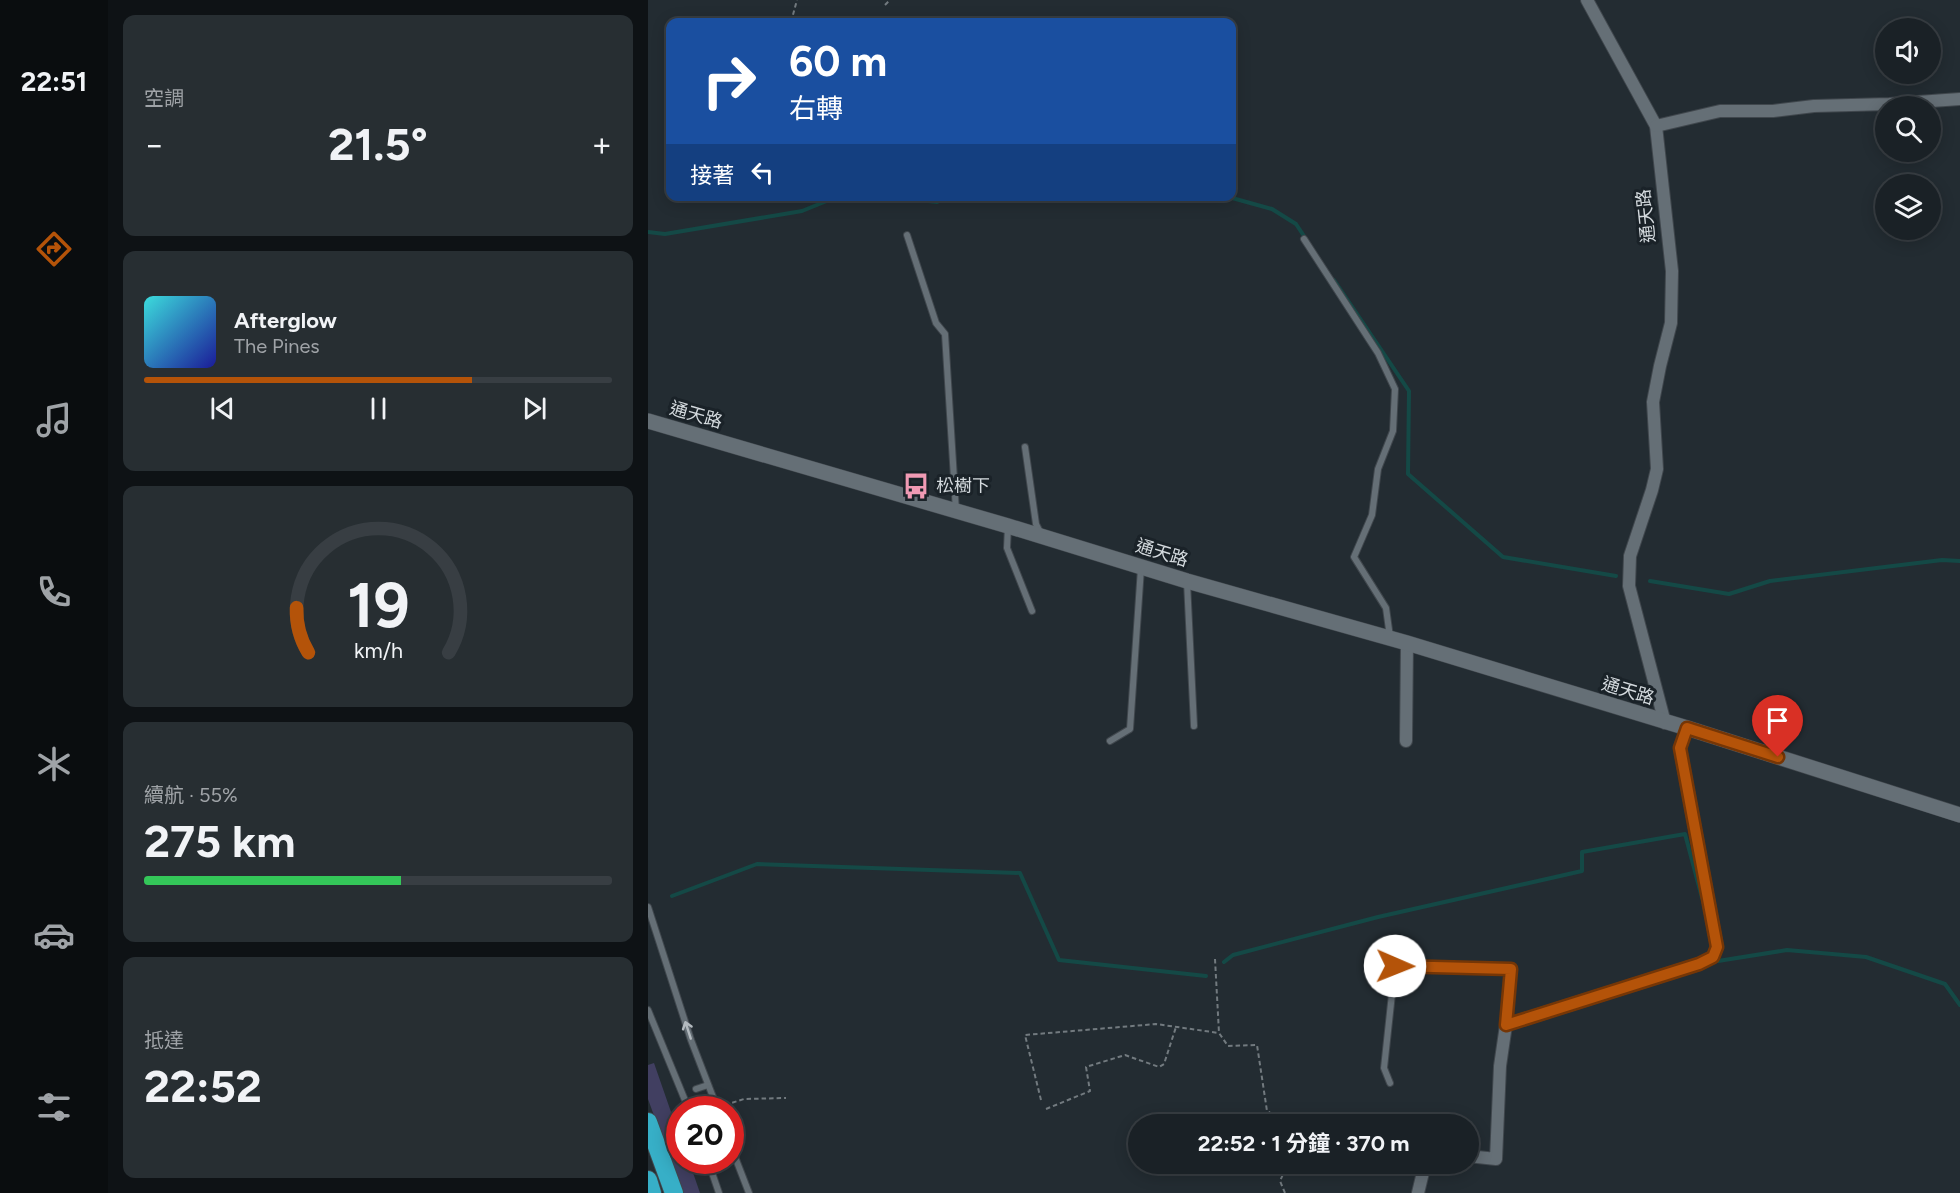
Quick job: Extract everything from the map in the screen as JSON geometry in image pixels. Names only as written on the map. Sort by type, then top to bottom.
[{"type":"highway","points":[[648,1122],[674,1193]]},
{"type":"highway","points":[[648,1180],[652,1193]]},
{"type":"street","name":"通天路","points":[[1587,0],[1656,126],[1672,271],[1671,323],[1653,402],[1657,469],[1653,490],[1630,556],[1629,586],[1665,723]]},
{"type":"street","points":[[1656,126],[1720,111],[1773,111],[1814,106],[1960,99]]},
{"type":"street","name":"通天路","points":[[648,421],[1187,581],[1407,643],[1687,728],[1960,815]]},
{"type":"street","points":[[1406,741],[1407,643]]},
{"type":"street","points":[[1479,1157],[1496,1159],[1500,1066],[1506,1025],[1699,964],[1713,957],[1717,947],[1680,748],[1687,728]]},
{"type":"street","points":[[1418,1193],[1423,1174]]},
{"type":"lane","points":[[907,235],[936,323],[945,334],[956,511]]},
{"type":"lane","points":[[1304,239],[1378,353],[1395,389],[1394,431],[1378,469],[1372,515],[1354,557],[1386,608],[1390,638]]},
{"type":"lane","points":[[1025,447],[1036,524],[1041,536]]},
{"type":"lane","points":[[1008,526],[1006,548],[1032,611]]},
{"type":"lane","points":[[1110,741],[1130,729],[1141,567]]},
{"type":"lane","points":[[1187,581],[1194,726]]},
{"type":"lane","points":[[648,907],[712,1096]]},
{"type":"lane","points":[[1390,1083],[1384,1068],[1395,966],[1511,969],[1506,1025]]},
{"type":"lane","points":[[648,1010],[683,1096]]},
{"type":"lane","points":[[696,1089],[708,1085]]},
{"type":"lane","points":[[712,1174],[719,1193]]},
{"type":"lane","points":[[742,1174],[749,1193]]},
{"type":"path","points":[[791,18],[796,0]]},
{"type":"path","points":[[885,5],[890,0]]},
{"type":"path","points":[[1215,959],[1219,1033],[1228,1046],[1257,1045],[1267,1111],[1272,1114]]},
{"type":"path","points":[[1041,1100],[1025,1035],[1156,1024],[1219,1033]]},
{"type":"path","points":[[1046,1109],[1090,1091],[1086,1066],[1125,1055],[1159,1067],[1164,1064],[1176,1027]]},
{"type":"path","points":[[744,1099],[786,1098]]},
{"type":"path","points":[[1283,1174],[1280,1181],[1285,1193]]},
{"type":"shaded area","points":[[654,1063],[666,1098],[666,1149],[648,1099],[648,1065]]},
{"type":"shaded area","points":[[675,1174],[693,1174],[700,1193],[682,1193]]},
{"type":"waterway","points":[[1236,199],[1272,209],[1296,224],[1306,239]]},
{"type":"waterway","points":[[648,232],[665,234],[802,211],[827,201]]},
{"type":"waterway","points":[[928,201],[939,201]]},
{"type":"waterway","points":[[1334,280],[1409,391],[1408,474],[1503,557],[1616,576]]},
{"type":"waterway","points":[[1650,581],[1729,594],[1770,581],[1942,560],[1960,561]]},
{"type":"waterway","points":[[1224,962],[1233,955],[1378,917],[1582,871],[1582,852],[1685,834],[1702,898]]},
{"type":"waterway","points":[[672,896],[757,864],[1020,873],[1059,960],[1206,976]]},
{"type":"waterway","points":[[1718,961],[1787,950],[1866,957],[1945,984],[1960,1005]]},
{"type":"place","name":"松樹下","points":[[916,486]]},
{"type":"route","points":[[1395,966],[1511,969],[1506,1025],[1699,964],[1713,957],[1717,947],[1680,748],[1687,728],[1778,757]]}]
